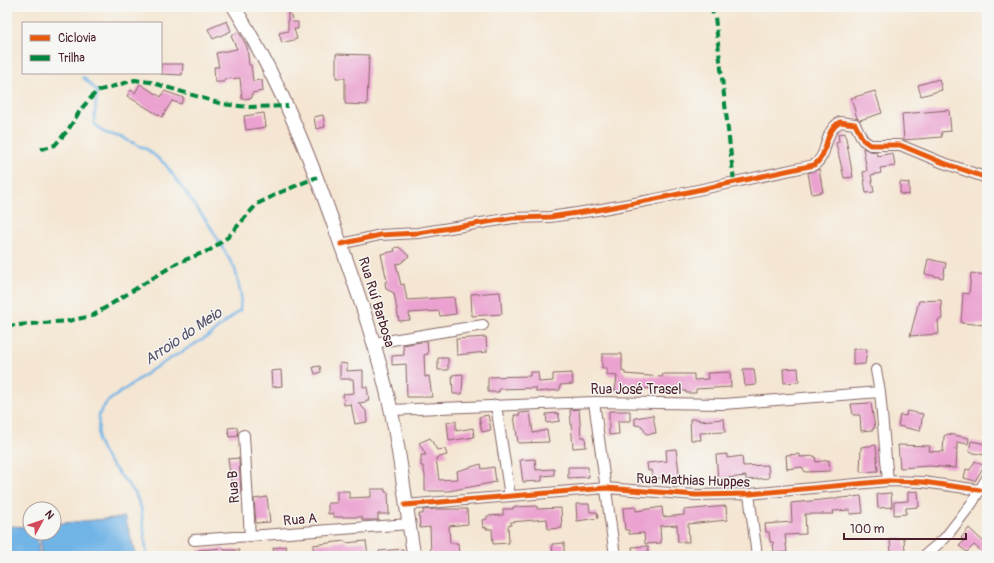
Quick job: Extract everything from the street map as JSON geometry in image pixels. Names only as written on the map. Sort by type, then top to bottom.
[{"type":"main road","name":"Rua Ruí Barbosa","points":[[234,7],[252,37],[288,106],[306,148],[368,319],[391,410],[414,556]]},
{"type":"street","points":[[341,244],[380,235],[418,232],[513,218],[550,216],[597,210],[814,166],[820,161],[829,132],[840,122],[855,124],[863,140],[870,145],[900,145],[941,162],[987,178]]},
{"type":"street","points":[[374,343],[483,325]]},
{"type":"street","points":[[876,370],[880,392],[888,481]]},
{"type":"street","name":"Rua José Trasel","points":[[391,410],[594,402],[724,404],[880,392]]},
{"type":"street","points":[[594,402],[615,556]]},
{"type":"street","points":[[496,405],[510,496]]},
{"type":"street","name":"Rua B","points":[[244,435],[250,537]]},
{"type":"street","points":[[924,556],[945,538],[987,478]]},
{"type":"street","name":"Rua Mathias Huppes","points":[[405,505],[606,488],[696,495],[749,494],[888,481],[923,482],[980,490]]},
{"type":"street","points":[[749,494],[758,556]]},
{"type":"street","name":"Rua A","points":[[194,540],[408,524]]},
{"type":"water","points":[[125,517],[136,556],[41,556],[40,541],[62,541],[62,523]]},
{"type":"water","points":[[8,526],[22,527],[22,541],[38,541],[39,556],[11,556],[8,543]]},
{"type":"building","points":[[288,13],[290,13],[293,22],[298,22],[298,29],[294,29],[297,39],[282,43],[279,33],[288,31]]},
{"type":"building","points":[[227,21],[231,31],[213,39],[208,29]]},
{"type":"building","points":[[239,32],[247,47],[253,81],[262,80],[263,91],[252,93],[252,98],[242,99],[240,78],[224,79],[224,82],[215,82],[214,67],[219,67],[216,53],[237,49],[231,36]]},
{"type":"building","points":[[336,54],[369,55],[367,105],[345,104],[345,78],[336,78]]},
{"type":"building","points":[[162,64],[183,64],[182,75],[161,74]]},
{"type":"building","points":[[939,79],[942,90],[921,96],[918,85]]},
{"type":"building","points":[[140,84],[161,97],[164,91],[184,98],[181,104],[172,101],[162,117],[127,96],[131,90],[135,93]]},
{"type":"building","points":[[875,91],[882,113],[860,120],[857,118],[851,98]]},
{"type":"building","points":[[949,110],[951,131],[941,132],[942,137],[904,140],[902,114]]},
{"type":"building","points":[[264,113],[266,127],[246,130],[244,116]]},
{"type":"building","points":[[323,115],[325,127],[316,129],[314,117]]},
{"type":"building","points":[[845,133],[853,177],[844,178],[836,143],[839,142],[838,134]]},
{"type":"building","points":[[863,148],[876,152],[877,156],[893,153],[895,166],[880,168],[881,173],[871,175],[874,192],[866,193],[863,172],[867,171]]},
{"type":"building","points":[[819,169],[823,192],[812,194],[808,173]]},
{"type":"building","points":[[900,182],[909,183],[909,195],[900,194]]},
{"type":"building","points":[[399,247],[409,256],[401,263],[396,264],[401,285],[404,284],[407,300],[454,297],[456,314],[440,316],[439,311],[409,313],[410,320],[399,321],[394,293],[386,289],[385,282],[387,281],[381,254],[395,251],[394,248]]},
{"type":"building","points":[[928,259],[946,263],[943,278],[925,274]]},
{"type":"building","points":[[971,273],[987,275],[987,325],[961,323],[963,293],[969,294]]},
{"type":"building","points":[[500,292],[502,314],[472,316],[471,294]]},
{"type":"building","points":[[941,300],[942,319],[938,320],[939,334],[910,336],[919,301]]},
{"type":"building","points":[[486,337],[487,352],[457,355],[456,339]]},
{"type":"building","points":[[427,341],[428,354],[424,355],[425,377],[429,376],[432,397],[407,397],[406,364],[392,365],[392,356],[404,355],[403,345]]},
{"type":"building","points":[[853,349],[867,349],[865,364],[853,365]]},
{"type":"building","points":[[602,354],[622,354],[622,371],[625,372],[625,374],[662,377],[663,374],[694,374],[694,380],[708,379],[707,373],[730,372],[731,387],[696,389],[696,393],[624,387],[624,392],[615,391],[617,376],[607,375],[607,368],[602,368]]},
{"type":"building","points":[[438,358],[448,358],[448,370],[438,370]]},
{"type":"building","points":[[340,363],[347,364],[347,371],[363,370],[363,387],[367,387],[369,400],[358,403],[366,411],[367,422],[355,424],[351,404],[344,405],[343,394],[354,393],[353,379],[340,379]]},
{"type":"building","points":[[320,366],[321,372],[315,374],[313,367]]},
{"type":"building","points":[[798,368],[799,382],[784,383],[783,369]]},
{"type":"building","points":[[743,369],[754,369],[756,385],[745,386]]},
{"type":"building","points":[[281,370],[282,386],[272,387],[271,371]]},
{"type":"building","points":[[530,372],[538,372],[539,382],[553,381],[553,374],[572,373],[573,384],[560,385],[560,390],[536,392],[536,388],[499,389],[499,392],[488,392],[488,377],[530,376]]},
{"type":"building","points":[[463,374],[462,394],[453,394],[452,375]]},
{"type":"building","points":[[871,403],[875,428],[873,428],[873,430],[861,431],[860,415],[853,415],[851,404]]},
{"type":"building","points":[[579,409],[581,437],[585,437],[586,447],[573,448],[570,410]]},
{"type":"building","points":[[609,411],[630,411],[630,421],[618,421],[619,434],[609,435]]},
{"type":"building","points":[[907,411],[923,414],[920,431],[898,426],[900,415],[906,416]]},
{"type":"building","points":[[530,412],[533,433],[547,430],[549,442],[518,443],[514,415]]},
{"type":"building","points":[[558,413],[560,421],[547,423],[546,414]]},
{"type":"building","points":[[488,415],[491,430],[482,432],[479,417]]},
{"type":"building","points":[[653,415],[656,433],[646,434],[642,426],[635,425],[635,418]]},
{"type":"building","points":[[690,419],[699,419],[699,421],[724,419],[725,432],[700,433],[701,440],[691,440]]},
{"type":"building","points":[[456,421],[456,431],[473,428],[474,437],[449,441],[447,422]]},
{"type":"building","points":[[237,427],[238,436],[229,437],[228,428]]},
{"type":"building","points":[[948,434],[969,438],[968,444],[957,442],[957,450],[954,449],[957,451],[956,468],[929,466],[900,468],[898,445],[930,446],[929,451],[943,452],[944,436]]},
{"type":"building","points":[[430,438],[437,450],[445,449],[447,455],[436,458],[439,480],[458,479],[457,471],[481,464],[482,469],[494,467],[496,482],[449,491],[425,491],[425,475],[423,466],[421,466],[421,455],[426,455],[419,443]]},
{"type":"building","points":[[971,441],[986,444],[984,455],[969,452]]},
{"type":"building","points":[[876,445],[878,471],[860,472],[861,447]]},
{"type":"building","points":[[676,449],[680,480],[669,482],[669,477],[652,479],[651,470],[648,471],[647,463],[667,461],[666,450]]},
{"type":"building","points":[[727,454],[727,458],[742,456],[743,466],[768,465],[769,478],[746,480],[746,476],[718,479],[716,455]]},
{"type":"building","points":[[800,454],[800,457],[815,456],[816,462],[829,460],[830,471],[805,472],[802,467],[787,469],[786,455]]},
{"type":"building","points":[[239,458],[241,493],[233,494],[228,459]]},
{"type":"building","points":[[535,459],[536,470],[554,469],[554,475],[542,476],[542,481],[523,482],[520,460]]},
{"type":"building","points":[[975,461],[984,466],[975,481],[964,478],[966,469],[970,470]]},
{"type":"building","points":[[568,467],[588,467],[589,477],[568,478]]},
{"type":"building","points":[[371,489],[385,489],[385,492],[388,492],[389,514],[378,514],[378,520],[362,520],[362,517],[333,517],[333,513],[328,514],[328,503],[337,503],[337,491],[349,491],[349,498],[371,497]]},
{"type":"building","points":[[918,491],[919,507],[906,508],[906,514],[894,515],[894,502],[908,501],[908,492]]},
{"type":"building","points":[[891,493],[892,507],[878,508],[877,494]]},
{"type":"building","points":[[861,496],[863,513],[850,514],[850,510],[833,511],[834,514],[805,514],[806,534],[785,535],[787,552],[774,553],[773,542],[770,542],[769,532],[766,532],[765,524],[792,522],[791,503]]},
{"type":"building","points":[[267,497],[270,522],[256,523],[254,499]]},
{"type":"building","points":[[576,504],[589,504],[590,512],[597,512],[598,518],[577,521]]},
{"type":"building","points":[[537,506],[537,509],[561,508],[562,528],[548,529],[547,519],[511,522],[511,525],[508,526],[509,543],[493,544],[492,529],[486,529],[486,527],[483,528],[482,520],[487,519],[487,516],[503,515],[503,509]]},
{"type":"building","points":[[726,506],[727,520],[688,524],[689,542],[678,542],[677,525],[660,526],[661,543],[645,544],[644,533],[629,534],[629,530],[625,530],[623,508],[636,507],[636,511],[662,507],[663,517],[684,515],[684,510]]},
{"type":"building","points":[[467,509],[468,524],[449,526],[450,543],[458,543],[459,556],[431,556],[430,527],[420,528],[419,514],[423,514],[423,510]]},
{"type":"building","points":[[969,528],[987,545],[987,556],[974,545],[967,552],[959,546],[964,541],[961,538]]},
{"type":"building","points":[[904,538],[905,552],[891,553],[890,539]]},
{"type":"building","points":[[345,541],[346,543],[366,541],[368,556],[314,556],[313,545]]},
{"type":"building","points":[[564,543],[564,556],[553,556],[552,544]]},
{"type":"building","points":[[286,546],[288,556],[274,556],[273,548]]},
{"type":"building","points":[[648,546],[648,556],[633,556],[632,547]]},
{"type":"building","points":[[224,548],[224,550],[239,550],[239,556],[198,556],[198,550]]},
{"type":"building","points":[[403,549],[403,556],[379,556],[379,551]]},
{"type":"waterway","name":"Arroio do Meio","points":[[83,77],[97,91],[94,123],[103,132],[123,138],[148,150],[165,164],[210,226],[235,269],[241,295],[240,310],[210,335],[153,369],[107,402],[99,414],[98,441],[107,459],[135,493],[141,508],[147,556]]},
{"type":"marked path","points":[[710,7],[715,17],[734,182]]},
{"type":"marked path","points":[[41,149],[55,145],[68,130],[81,109],[97,91],[135,80],[150,82],[222,104],[249,107],[288,106]]},
{"type":"marked path","points":[[7,326],[68,321],[92,316],[177,263],[210,250],[228,237],[257,204],[317,177]]},
{"type":"cycle path","points":[[341,244],[380,235],[418,233],[513,218],[550,217],[597,210],[814,165],[822,155],[834,127],[840,122],[855,124],[863,140],[870,145],[900,145],[941,162],[987,178]]},
{"type":"cycle path","points":[[405,505],[606,488],[696,495],[749,494],[888,481],[923,482],[980,490]]}]
